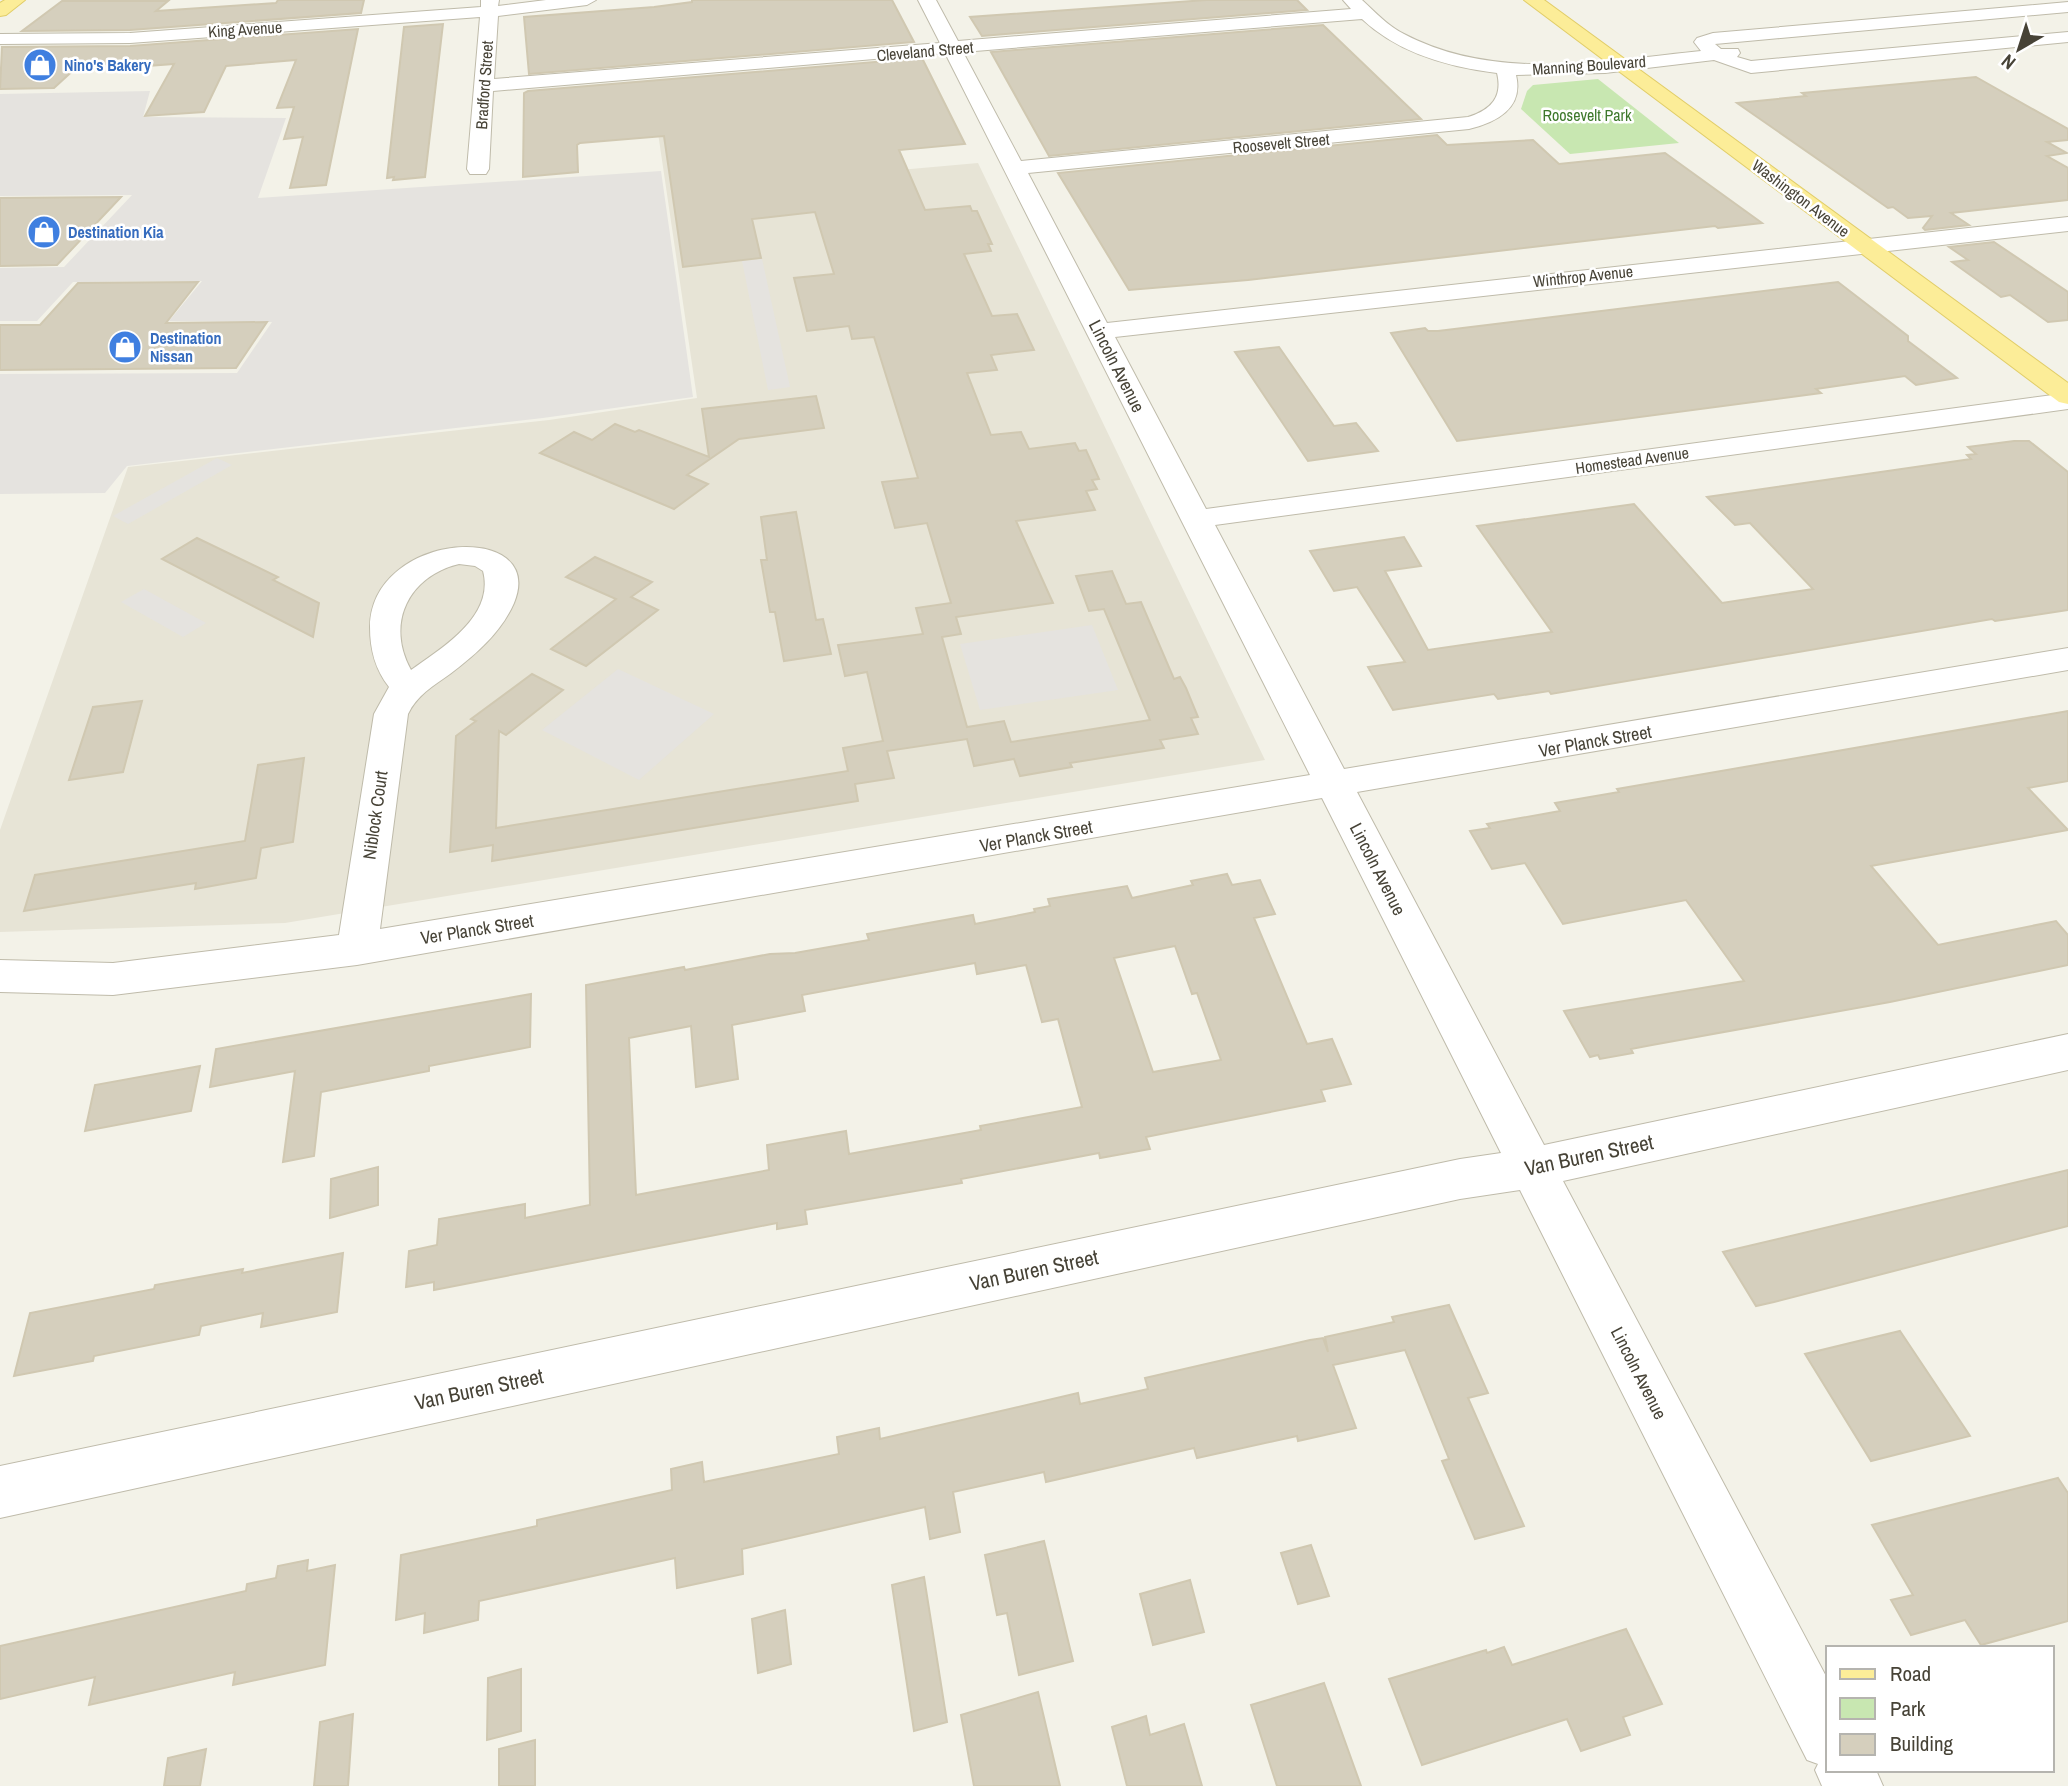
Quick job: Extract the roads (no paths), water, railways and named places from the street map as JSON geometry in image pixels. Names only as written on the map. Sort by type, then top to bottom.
[{"type":"main road","points":[[0,11],[16,0]]},
{"type":"main road","name":"Washington Avenue","points":[[1533,0],[2068,399]]},
{"type":"street","name":"King Avenue","points":[[0,39],[130,38],[489,6],[587,0]]},
{"type":"street","name":"Lincoln Avenue","points":[[927,0],[1826,1735]]},
{"type":"street","name":"Bradford Street","points":[[478,169],[489,6]]},
{"type":"street","name":"Cleveland Street","points":[[483,86],[952,48],[1359,6]]},
{"type":"street","name":"Manning Boulevard","points":[[1359,6],[1391,34],[1418,47],[1471,62],[1536,71],[2068,21]]},
{"type":"street","points":[[1717,54],[1703,41],[2068,7]]},
{"type":"street","name":"Manning Boulevard","points":[[1998,13],[2049,38]]},
{"type":"street","name":"Manning Boulevard","points":[[1717,54],[1736,64],[1754,67],[2068,37]]},
{"type":"street","name":"Roosevelt Street","points":[[1014,168],[1469,124],[1494,114],[1507,101],[1508,78],[1505,68]]},
{"type":"street","name":"Winthrop Avenue","points":[[1099,331],[2068,224]]},
{"type":"street","name":"Homestead Avenue","points":[[1196,519],[2068,399]]},
{"type":"street","name":"Ver Planck Street","points":[[0,976],[113,979],[357,949],[2068,659]]},
{"type":"street","name":"Niblock Court","points":[[357,949],[391,713],[400,696],[410,687]]},
{"type":"street","name":"Van Buren Street","points":[[0,1492],[1460,1179],[1533,1168],[2068,1052]]},
{"type":"place","name":"Nino's Bakery","points":[[40,65]]},
{"type":"place","name":"Destination Kia","points":[[44,232]]},
{"type":"place","name":"Destination Nissan","points":[[125,347]]},
{"type":"park label","name":"Roosevelt Park","points":[[1587,115]]}]
